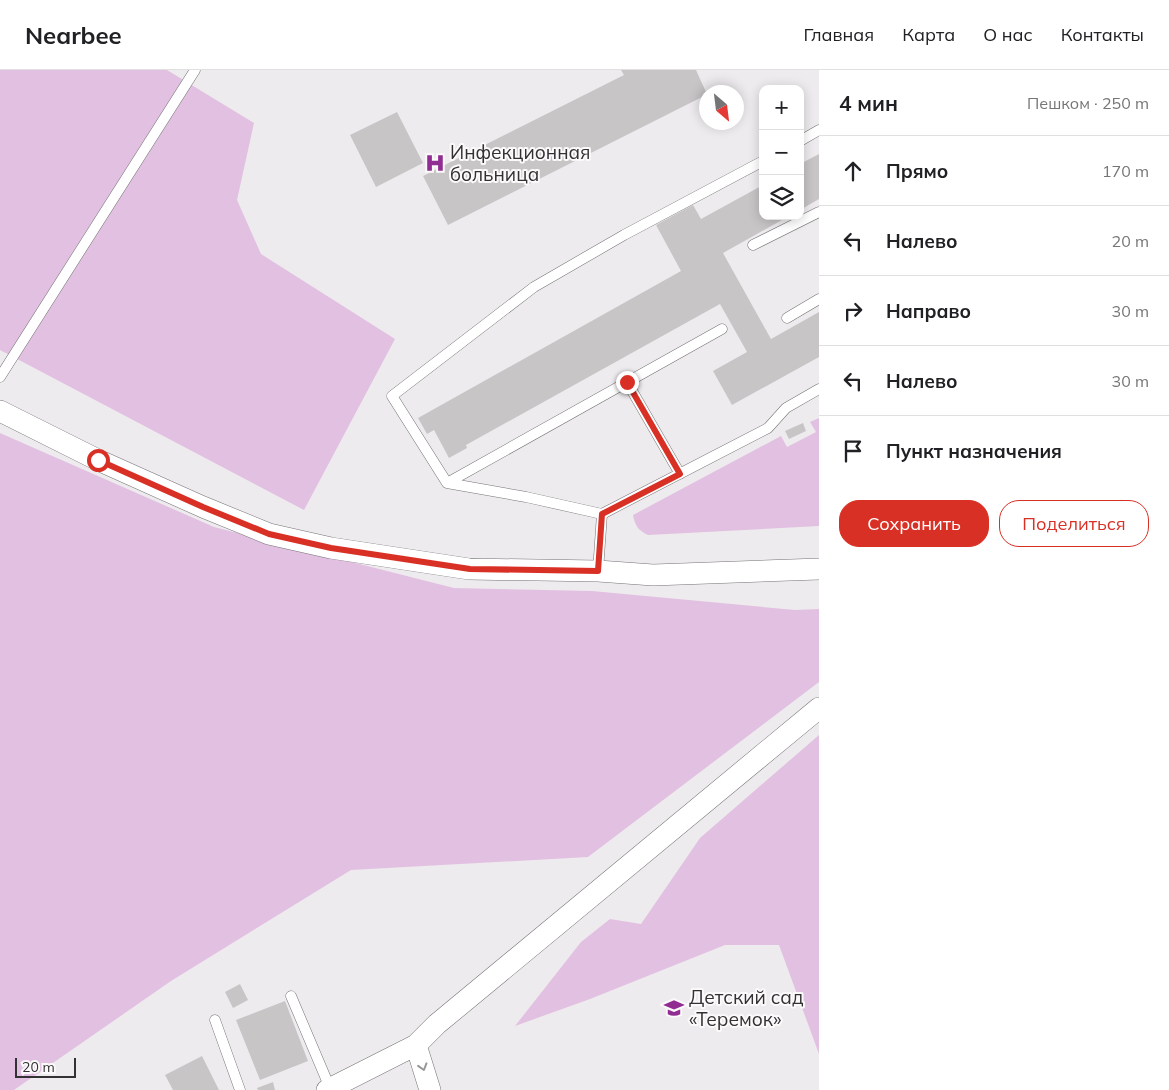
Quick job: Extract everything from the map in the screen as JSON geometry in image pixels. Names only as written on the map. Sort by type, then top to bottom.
[{"type":"street","points":[[0,412],[98,460],[203,507],[269,534],[331,548],[470,569],[598,571],[652,575],[819,569]]},
{"type":"street","points":[[328,1089],[416,1044],[437,1024],[819,708]]},
{"type":"street","points":[[416,1044],[430,1090]]},
{"type":"lane","points":[[0,377],[195,70]]},
{"type":"lane","points":[[804,138],[819,130]]},
{"type":"lane","points":[[759,163],[624,235],[534,286],[392,396],[447,483],[526,497],[602,514],[768,428],[786,408],[819,389]]},
{"type":"lane","points":[[753,245],[819,212]]},
{"type":"lane","points":[[787,318],[819,299]]},
{"type":"lane","points":[[447,483],[722,329]]},
{"type":"lane","points":[[627,382],[680,474]]},
{"type":"lane","points":[[598,571],[602,514]]},
{"type":"lane","points":[[291,996],[328,1089]]},
{"type":"lane","points":[[215,1020],[240,1090]]},
{"type":"shaded area","points":[[0,70],[167,70],[254,123],[237,200],[261,254],[395,339],[304,510],[0,350]]},
{"type":"shaded area","points":[[819,418],[819,526],[648,535],[636,525],[633,515],[781,436],[787,447],[816,432],[810,422]]},
{"type":"shaded area","points":[[0,433],[214,527],[454,588],[592,591],[795,610],[819,609],[819,682],[588,857],[351,870],[171,981],[14,1090],[0,1090]]},
{"type":"shaded area","points":[[819,735],[819,1054],[779,945],[725,945],[590,999],[515,1026],[581,942],[610,919],[641,924],[700,838]]},
{"type":"building","points":[[621,70],[696,70],[703,85],[699,85],[699,99],[448,225],[423,176],[624,75]]},
{"type":"building","points":[[397,112],[423,163],[376,187],[350,135]]},
{"type":"building","points":[[819,154],[819,199],[804,208],[804,175],[804,162]]},
{"type":"building","points":[[759,187],[759,220],[782,220],[723,253],[771,339],[819,312],[819,357],[732,405],[713,371],[747,352],[720,304],[466,445],[467,448],[449,458],[434,430],[427,434],[418,418],[681,271],[656,225],[693,205],[701,219]]},
{"type":"building","points":[[803,423],[806,431],[789,439],[785,431]]},
{"type":"building","points":[[240,984],[248,1000],[233,1008],[225,992]]},
{"type":"building","points":[[285,1001],[308,1061],[260,1080],[236,1020]]},
{"type":"building","points":[[202,1056],[219,1090],[173,1090],[165,1075]]},
{"type":"building","points":[[273,1082],[275,1090],[258,1090],[257,1088]]},
{"type":"place","name":"Инфекционная больница","points":[[435,163]]},
{"type":"place","name":"Детский сад «Теремок»","points":[[674,1008]]},
{"type":"route","points":[[98,460],[269,534],[331,548],[470,569],[598,571],[602,514],[680,474],[627,382]]}]
